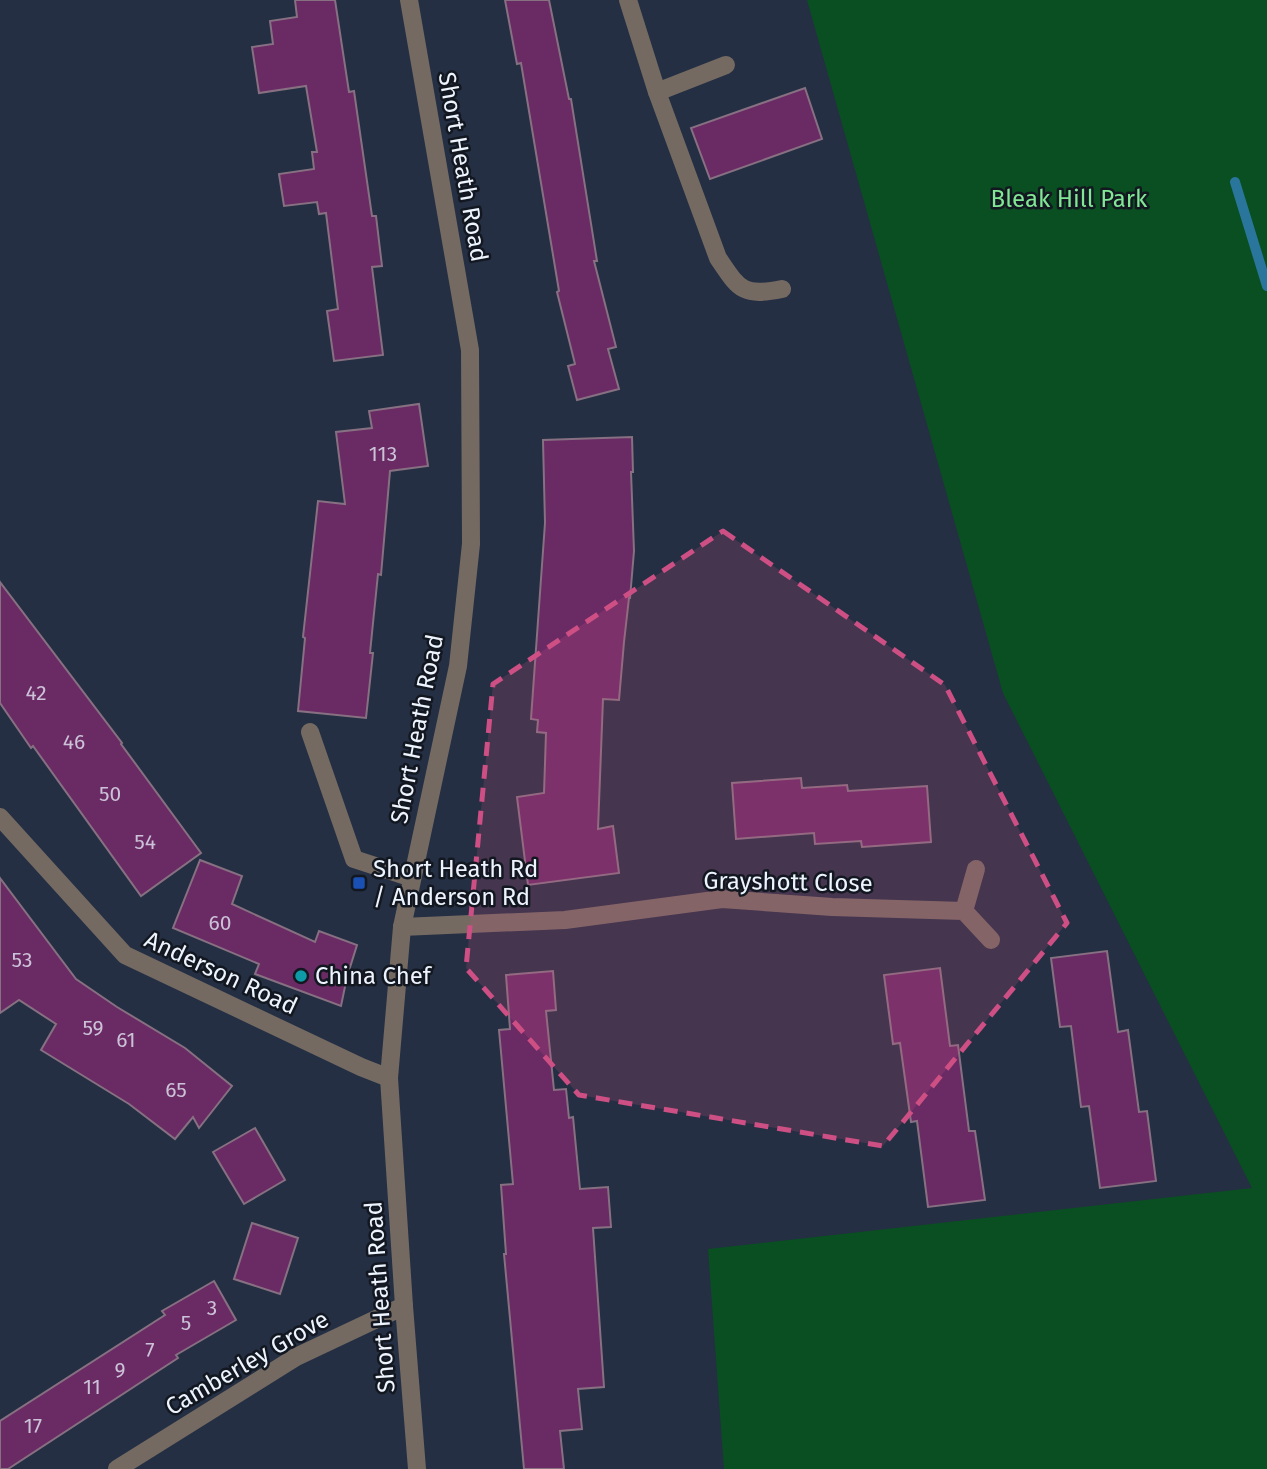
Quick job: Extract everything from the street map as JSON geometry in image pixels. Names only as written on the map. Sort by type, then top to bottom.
[{"type":"street","name":"Short Heath Road","points":[[409,0],[470,350],[471,530],[457,666],[402,927],[389,1078],[417,1469]]},
{"type":"street","points":[[628,0],[657,92],[718,258],[734,282],[747,291],[762,293],[782,289]]},
{"type":"street","points":[[657,92],[726,65]]},
{"type":"street","points":[[310,732],[354,859],[412,878]]},
{"type":"street","name":"Anderson Road","points":[[0,817],[125,955],[389,1078]]},
{"type":"street","points":[[976,869],[964,911],[991,940]]},
{"type":"street","name":"Grayshott Close","points":[[402,927],[565,920],[722,899],[832,907],[964,911]]},
{"type":"street","name":"Camberley Grove","points":[[117,1469],[296,1357],[404,1306]]},
{"type":"highlighted area","points":[[723,531],[945,685],[1067,923],[883,1146],[579,1095],[466,968],[493,684]]},
{"type":"green space","name":"Bleak Hill Park","points":[[807,0],[1267,0],[1267,1469],[724,1469],[708,1249],[1252,1188],[1003,693]]},
{"type":"building","points":[[295,0],[335,0],[349,92],[354,91],[372,216],[376,216],[382,266],[372,267],[383,355],[334,361],[327,311],[338,309],[326,213],[319,214],[317,202],[284,206],[279,174],[314,169],[312,152],[317,152],[306,86],[259,93],[252,47],[273,44],[270,21],[297,17]]},
{"type":"building","points":[[505,0],[549,0],[571,99],[597,261],[594,261],[616,347],[608,349],[619,389],[577,400],[568,366],[575,364],[557,292],[559,291],[521,63],[517,64]]},
{"type":"building","points":[[805,88],[822,139],[710,179],[691,128]]},
{"type":"building","points":[[419,404],[428,466],[390,471],[381,575],[378,574],[370,653],[373,653],[366,718],[298,711],[318,501],[345,504],[336,432],[372,428],[369,411]]},
{"type":"building","points":[[632,437],[634,551],[630,598],[619,700],[603,699],[598,829],[613,826],[619,873],[528,885],[517,797],[544,793],[546,733],[537,732],[538,720],[531,719],[545,523],[543,440]]},
{"type":"building","points":[[0,582],[201,853],[141,896],[0,703]]},
{"type":"building","points":[[801,778],[802,788],[847,785],[848,791],[927,786],[931,842],[862,847],[861,841],[815,844],[814,833],[736,839],[732,783]]},
{"type":"building","points":[[200,860],[242,876],[232,904],[315,942],[319,931],[357,945],[341,1006],[255,974],[259,964],[173,928]]},
{"type":"building","points":[[0,878],[76,979],[185,1048],[232,1086],[199,1128],[193,1117],[175,1139],[129,1104],[41,1050],[56,1024],[19,1000],[0,1013]]},
{"type":"building","points":[[1107,951],[1118,1032],[1128,1030],[1139,1112],[1147,1111],[1156,1181],[1100,1188],[1089,1106],[1081,1107],[1071,1026],[1060,1027],[1051,958]]},
{"type":"building","points":[[940,968],[950,1046],[958,1045],[969,1131],[975,1131],[985,1200],[928,1207],[917,1121],[911,1122],[900,1043],[893,1044],[884,975]]},
{"type":"building","points":[[553,971],[556,1010],[546,1011],[554,1090],[566,1089],[569,1118],[573,1117],[580,1189],[608,1187],[611,1227],[593,1228],[604,1387],[578,1389],[582,1429],[560,1431],[564,1469],[524,1469],[504,1254],[501,1185],[513,1184],[499,1030],[510,1029],[506,975]]},
{"type":"building","points":[[255,1128],[285,1180],[244,1204],[213,1152]]},
{"type":"building","points":[[252,1223],[298,1238],[280,1294],[234,1279]]},
{"type":"building","points":[[214,1281],[236,1320],[176,1355],[178,1358],[8,1469],[0,1469],[0,1421],[165,1315],[162,1311]]},
{"type":"waterway","points":[[1235,182],[1267,286]]},
{"type":"place","name":"Short Heath Rd / Anderson Rd","points":[[359,883]]},
{"type":"place","name":"China Chef","points":[[301,976]]}]
